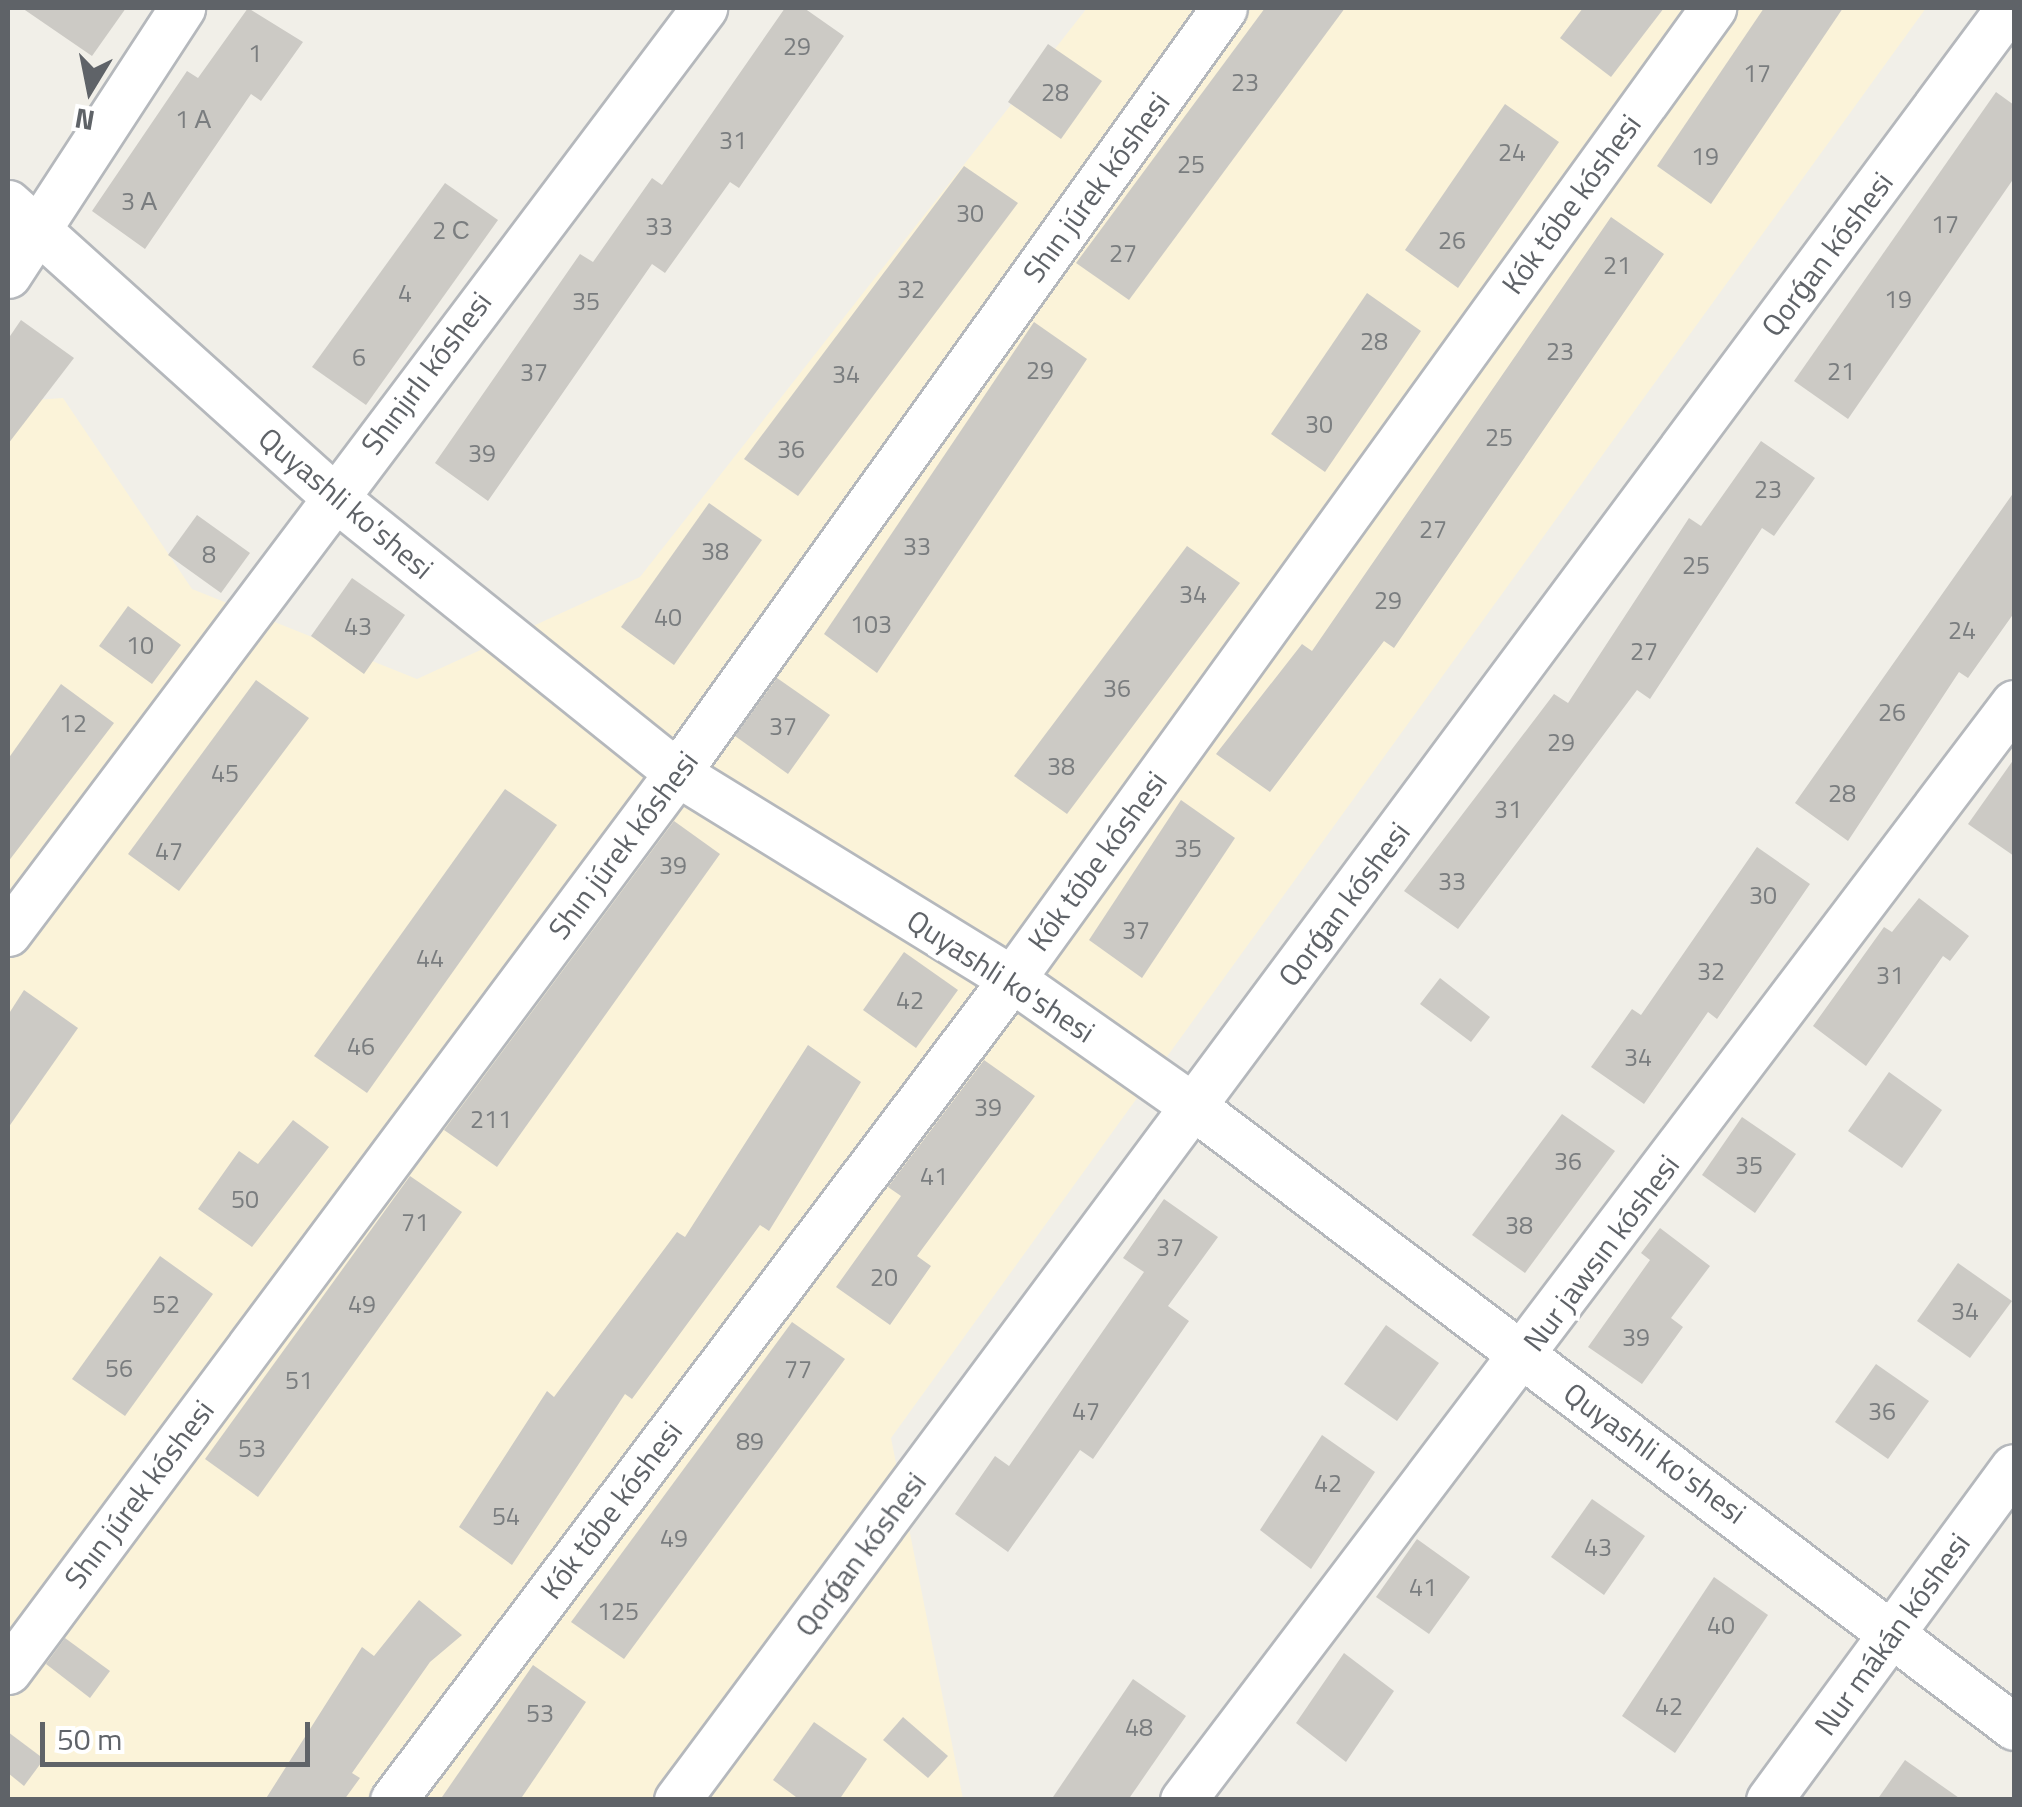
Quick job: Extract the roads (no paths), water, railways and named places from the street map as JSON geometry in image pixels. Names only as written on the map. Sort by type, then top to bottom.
[{"type":"street","points":[[8,274],[40,234],[182,8]]},
{"type":"street","name":"Shınjırlı kóshesi","points":[[8,933],[333,496],[704,8]]},
{"type":"street","name":"Shın júrek kóshesi","points":[[8,1671],[677,773],[1224,8]]},
{"type":"street","name":"Kók tóbe kóshesi","points":[[393,1800],[1012,979],[1713,8]]},
{"type":"street","name":"Qorǵan kóshesi","points":[[676,1800],[2009,8]]},
{"type":"street","name":"Quyashli ko'shesi","points":[[8,203],[333,496],[677,773],[1012,979],[1194,1107],[1523,1356],[1896,1629],[2014,1727]]},
{"type":"street","name":"Nur jawsın kóshesi","points":[[1183,1800],[2014,704]]},
{"type":"street","name":"Nur mákán kóshesi","points":[[1769,1800],[2014,1468]]}]
